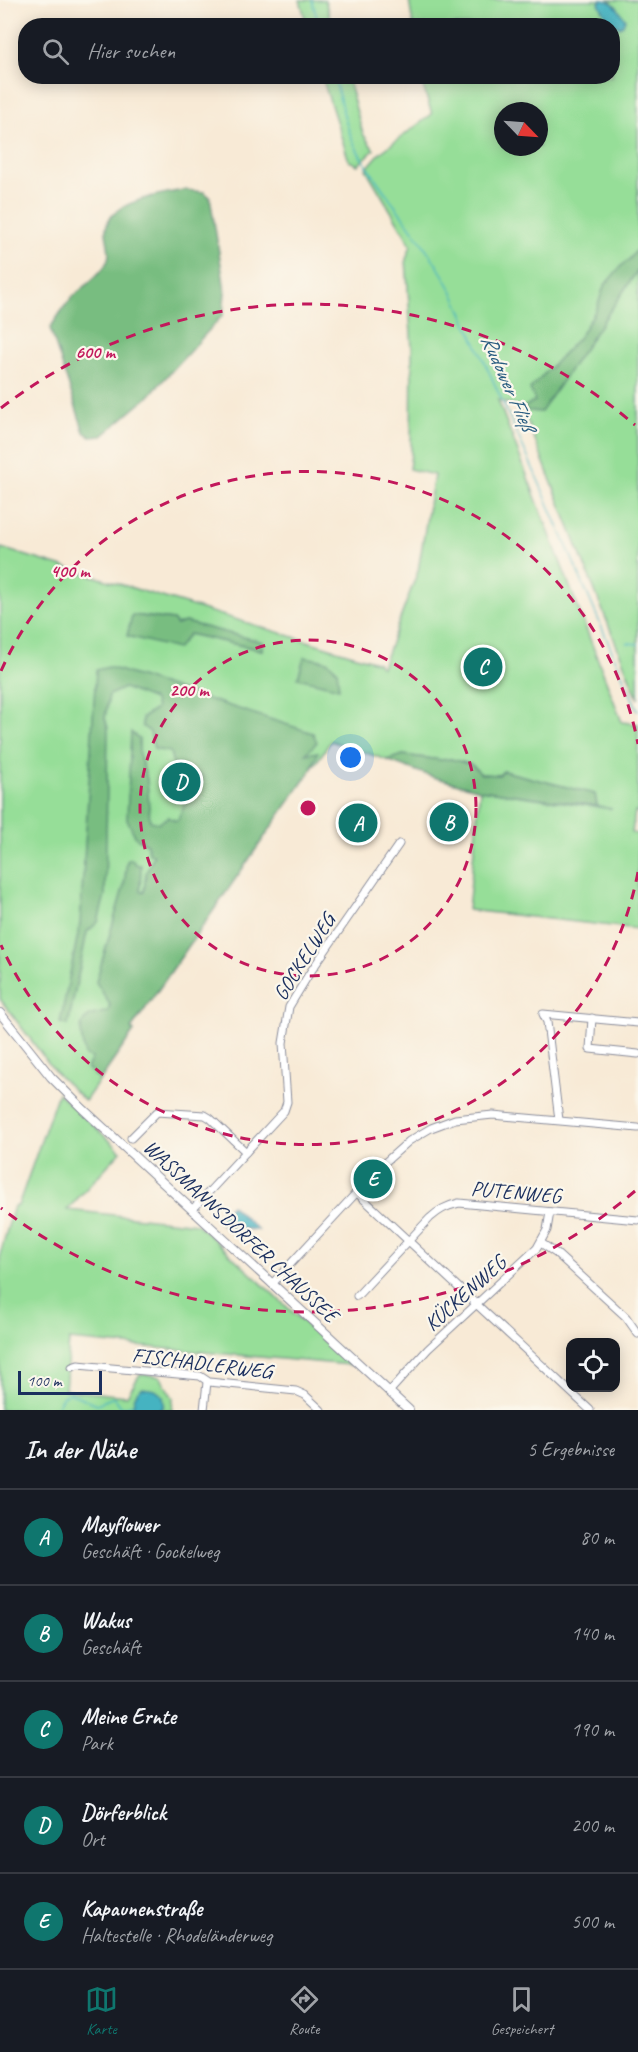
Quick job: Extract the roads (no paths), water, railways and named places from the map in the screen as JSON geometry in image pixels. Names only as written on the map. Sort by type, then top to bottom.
[{"type":"street","name":"GOCKELWEG","points":[[192,1210],[286,1107],[283,1043],[286,1017],[293,1000],[399,844]]},
{"type":"street","name":"WASSMANNSDORFER CHAUSSEE","points":[[0,1013],[51,1077],[83,1109],[409,1410]]},
{"type":"street","points":[[559,1120],[547,1022],[543,1014],[638,1023]]},
{"type":"street","points":[[592,1018],[590,1049],[638,1053]]},
{"type":"street","points":[[131,1138],[157,1112],[205,1115],[246,1152]]},
{"type":"street","points":[[272,1284],[392,1155],[420,1133],[443,1123],[494,1115],[638,1128]]},
{"type":"street","points":[[356,1192],[590,1410]]},
{"type":"street","name":"PUTENWEG","points":[[357,1296],[440,1209],[450,1205],[459,1203],[638,1220]]},
{"type":"street","name":"KÜCKENWEG","points":[[389,1392],[428,1349],[541,1243],[547,1230],[550,1212]]},
{"type":"street","points":[[541,1243],[557,1254],[626,1317],[638,1335]]},
{"type":"street","name":"FISCHADLERWEG","points":[[72,1367],[78,1365],[200,1376],[207,1382],[296,1391],[305,1395],[321,1410]]},
{"type":"street","points":[[204,1410],[207,1382]]},
{"type":"water","points":[[601,0],[612,3],[625,19],[623,25],[620,26],[620,18],[608,18],[599,3]]},
{"type":"water","points":[[231,1205],[258,1230],[225,1227],[217,1220]]},
{"type":"water","points":[[142,1388],[155,1390],[163,1396],[164,1405],[161,1410],[134,1410],[135,1398]]},
{"type":"waterway","name":"Rudower Fließ","points":[[312,0],[317,18]]},
{"type":"waterway","name":"Rudower Fließ","points":[[336,84],[347,127],[360,155],[422,242],[455,297],[535,473],[638,711]]},
{"type":"waterway","points":[[627,643],[638,644]]},
{"type":"waterway","points":[[57,1407],[63,1396],[70,1393],[97,1404],[114,1397],[122,1408],[133,1404]]},
{"type":"place","name":"Meine Ernte","points":[[483,667]]},
{"type":"place","name":"Dörferblick","points":[[181,782]]},
{"type":"place","name":"Wakus","points":[[449,822]]},
{"type":"place","name":"Mayflower","points":[[358,823]]},
{"type":"place","name":"Kapaunenstraße","points":[[373,1179]]}]
